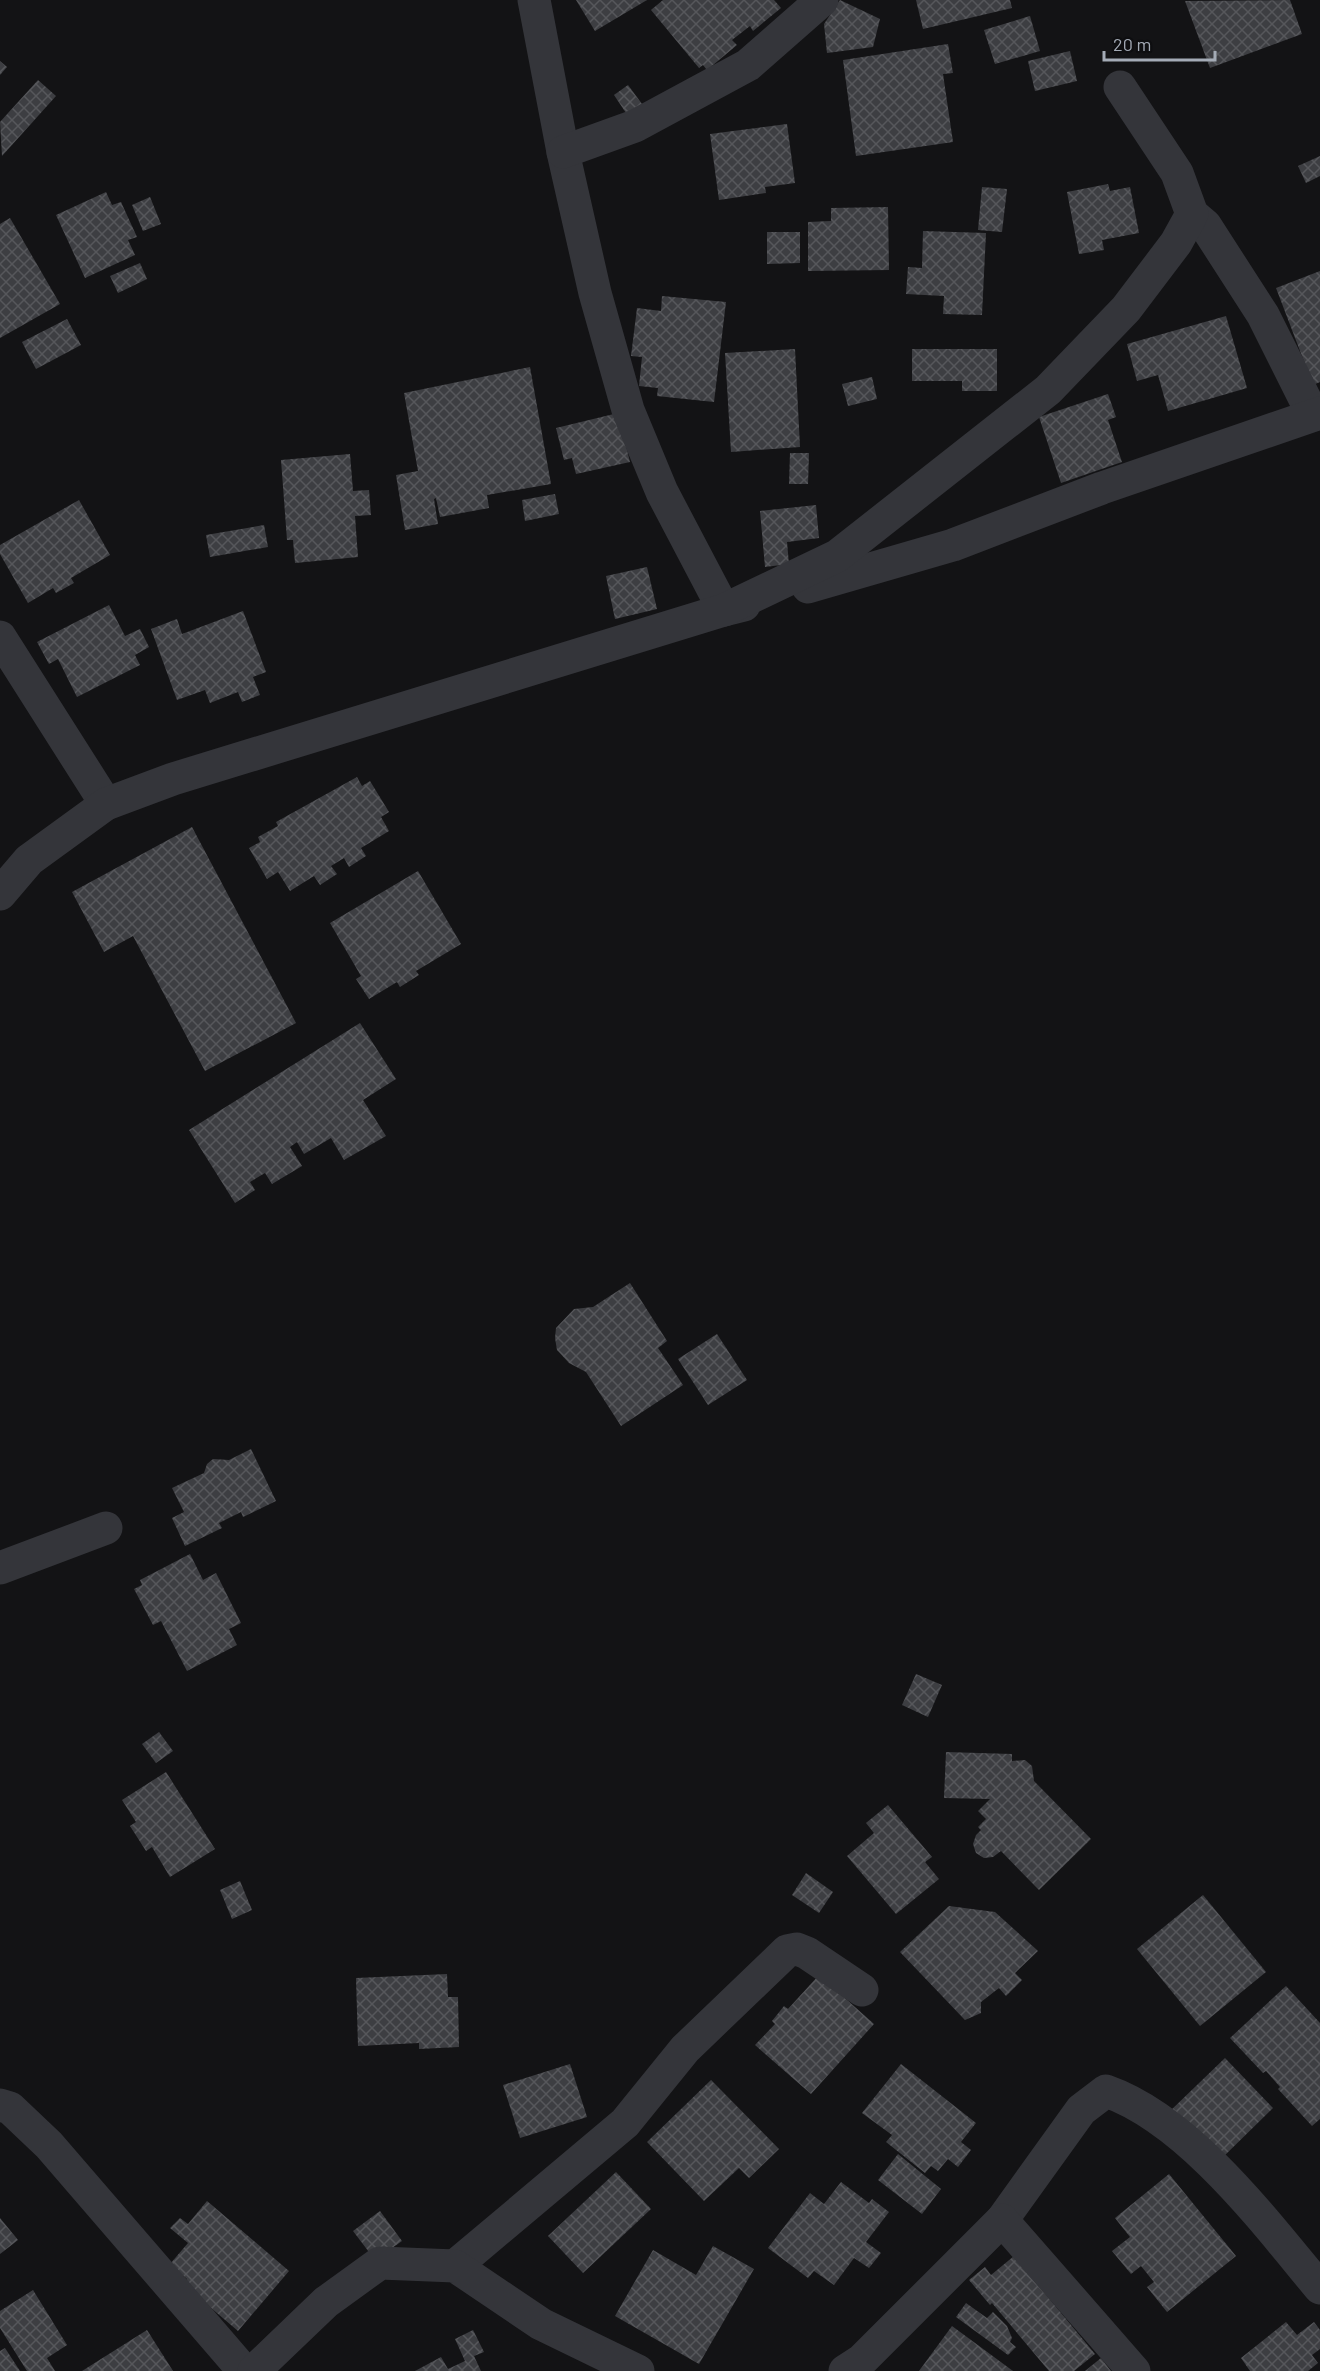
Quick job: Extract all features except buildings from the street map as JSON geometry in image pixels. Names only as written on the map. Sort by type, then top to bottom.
[{"type":"street","points":[[534,0],[535,20],[595,293],[628,410],[662,492],[724,610]]},
{"type":"street","points":[[563,152],[635,126],[748,65],[822,0]]},
{"type":"street","points":[[0,894],[29,860],[106,804],[172,778],[724,610],[953,546],[1102,488],[1316,414],[1263,315],[1205,225],[1192,214],[1178,173],[1120,87]]},
{"type":"street","points":[[724,610],[837,556],[1048,390],[1126,309],[1176,243],[1192,214]]},
{"type":"street","points":[[0,637],[106,804]]},
{"type":"street","points":[[0,1568],[106,1528]]},
{"type":"street","points":[[455,2266],[625,2123],[685,2049],[787,1951],[797,1949],[807,1953],[862,1990]]},
{"type":"street","points":[[845,2371],[862,2360],[1002,2220],[1080,2110],[1106,2091],[1124,2097],[1151,2113],[1195,2150],[1245,2200],[1320,2288]]},
{"type":"street","points":[[0,2105],[10,2108],[49,2145],[244,2371]]},
{"type":"street","points":[[1002,2220],[1134,2371]]},
{"type":"street","points":[[254,2371],[326,2302],[380,2263],[455,2266],[541,2324],[638,2371]]}]
